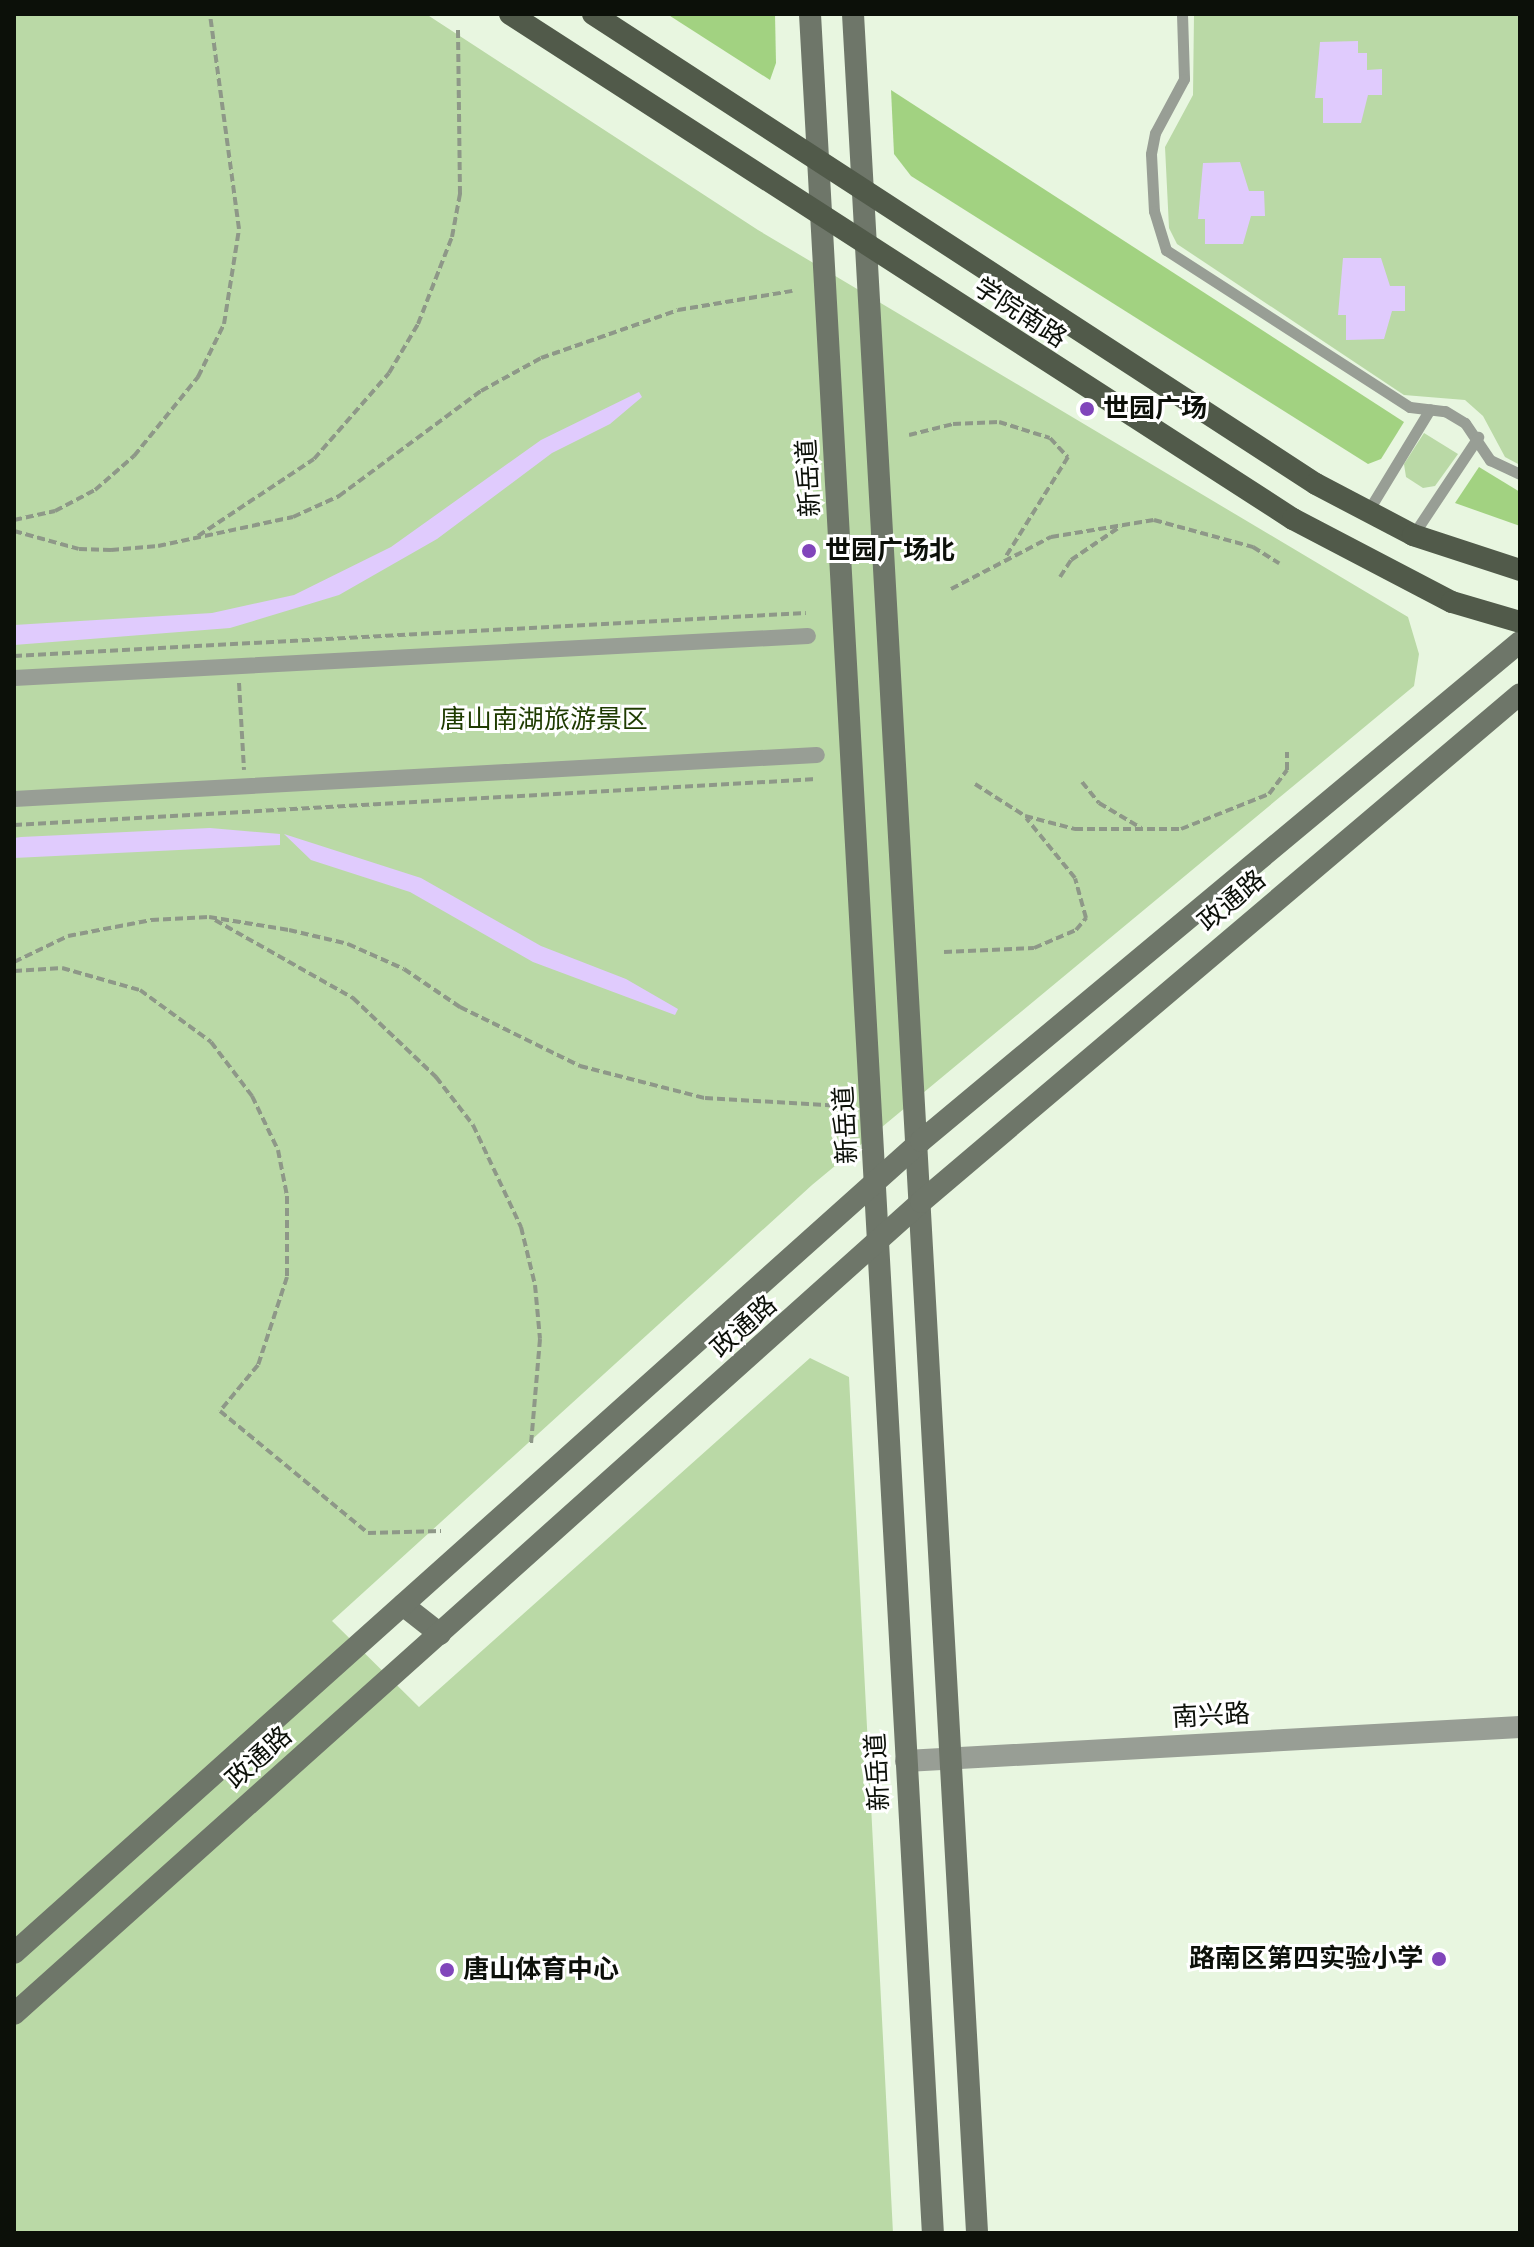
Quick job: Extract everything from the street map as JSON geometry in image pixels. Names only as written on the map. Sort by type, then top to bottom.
[{"type":"main road","name":"学院南路","points":[[510,14],[865,248],[1321,535],[1452,602],[1520,622]]},
{"type":"main road","name":"学院南路","points":[[593,14],[1262,451],[1413,535],[1520,570]]},
{"type":"main road","name":"新岳道","points":[[810,14],[878,1180],[876,1247],[933,2233]]},
{"type":"main road","points":[[853,14],[921,1141],[921,1202],[977,2233]]},
{"type":"main road","name":"政通路","points":[[14,1953],[921,1141],[1520,642]]},
{"type":"main road","name":"政通路","points":[[14,2014],[876,1247],[921,1202],[1520,694]]},
{"type":"main road","points":[[403,1605],[440,1634]]},
{"type":"street","points":[[14,678],[808,636]]},
{"type":"street","points":[[14,799],[817,755]]},
{"type":"street","name":"南兴路","points":[[906,1761],[1520,1727]]},
{"type":"lane","points":[[1182,14],[1184,79],[1151,154],[1154,211],[1166,250],[1410,407],[1445,411],[1478,437],[1490,460],[1520,474]]},
{"type":"lane","points":[[1368,511],[1430,409]]},
{"type":"lane","points":[[1413,535],[1478,437]]},
{"type":"path","points":[[14,520],[55,511],[95,490],[134,456],[198,377],[224,324],[239,229],[210,14]]},
{"type":"path","points":[[194,539],[314,459],[389,373],[418,324],[452,237],[460,194],[458,28]]},
{"type":"path","points":[[14,531],[79,549],[194,539],[259,527],[339,496],[481,391],[608,330],[728,299],[792,291]]},
{"type":"path","points":[[909,435],[953,424],[999,422],[1050,438],[1068,457],[1004,560]]},
{"type":"path","points":[[951,589],[1004,560],[1080,527],[1172,521],[1253,547],[1279,563]]},
{"type":"path","points":[[1060,577],[1071,560],[1123,524]]},
{"type":"path","points":[[14,656],[806,613]]},
{"type":"path","points":[[237,644],[246,811]]},
{"type":"path","points":[[1025,816],[1096,833],[1200,824],[1269,794],[1287,770],[1287,752]]},
{"type":"path","points":[[14,825],[816,779]]},
{"type":"path","points":[[1082,782],[1099,803],[1143,829]]},
{"type":"path","points":[[944,952],[1034,948],[1076,930],[1086,918],[1075,878],[1025,816],[975,784]]},
{"type":"path","points":[[209,917],[353,998],[436,1077],[480,1136],[521,1227],[535,1285],[540,1339],[531,1445]]},
{"type":"path","points":[[14,962],[103,926],[209,917],[348,944],[531,1045],[603,1073],[705,1098],[842,1106]]},
{"type":"path","points":[[14,971],[62,968],[140,990],[181,1015],[244,1085],[278,1150],[287,1196],[287,1277],[258,1365],[220,1411],[368,1533],[441,1531]]},
{"type":"green space","name":"唐山南湖旅游景区","points":[[14,14],[426,14],[758,230],[1408,617],[1419,654],[1414,686],[812,1185],[332,1621],[419,1707],[810,1358],[849,1377],[893,2233],[14,2233]]},
{"type":"green space","points":[[667,14],[775,14],[776,63],[770,80]]},
{"type":"green space","points":[[1194,14],[1520,14],[1520,465],[1505,457],[1483,416],[1465,400],[1404,395],[1177,244],[1169,228],[1165,147],[1193,95]]},
{"type":"green space","points":[[891,90],[1404,422],[1381,459],[1368,464],[911,176],[894,154]]},
{"type":"green space","points":[[1424,433],[1458,454],[1435,486],[1423,488],[1406,477],[1404,464]]},
{"type":"green space","points":[[1479,467],[1520,492],[1520,526],[1455,503]]},
{"type":"building","points":[[1358,41],[1358,53],[1367,53],[1367,70],[1382,69],[1382,95],[1368,95],[1361,123],[1323,123],[1323,98],[1315,98],[1320,42]]},
{"type":"building","points":[[1240,162],[1249,191],[1264,191],[1265,216],[1251,216],[1243,244],[1205,244],[1205,219],[1198,219],[1203,163]]},
{"type":"building","points":[[1343,258],[1381,258],[1390,286],[1405,286],[1405,311],[1392,311],[1384,339],[1346,340],[1346,315],[1338,315]]},
{"type":"building","points":[[639,392],[642,397],[610,424],[552,453],[437,539],[339,595],[230,628],[14,645],[14,625],[212,613],[294,595],[391,547],[541,440]]},
{"type":"building","points":[[210,828],[280,834],[280,845],[14,858],[14,838]]},
{"type":"building","points":[[284,834],[421,878],[541,946],[626,979],[678,1009],[675,1015],[533,962],[410,892],[311,860]]},
{"type":"place","name":"世园广场","points":[[1087,409]]},
{"type":"place","name":"世园广场北","points":[[809,551]]},
{"type":"place","name":"路南区第四实验小学","points":[[1439,1959]]},
{"type":"place","name":"唐山体育中心","points":[[447,1970]]}]
